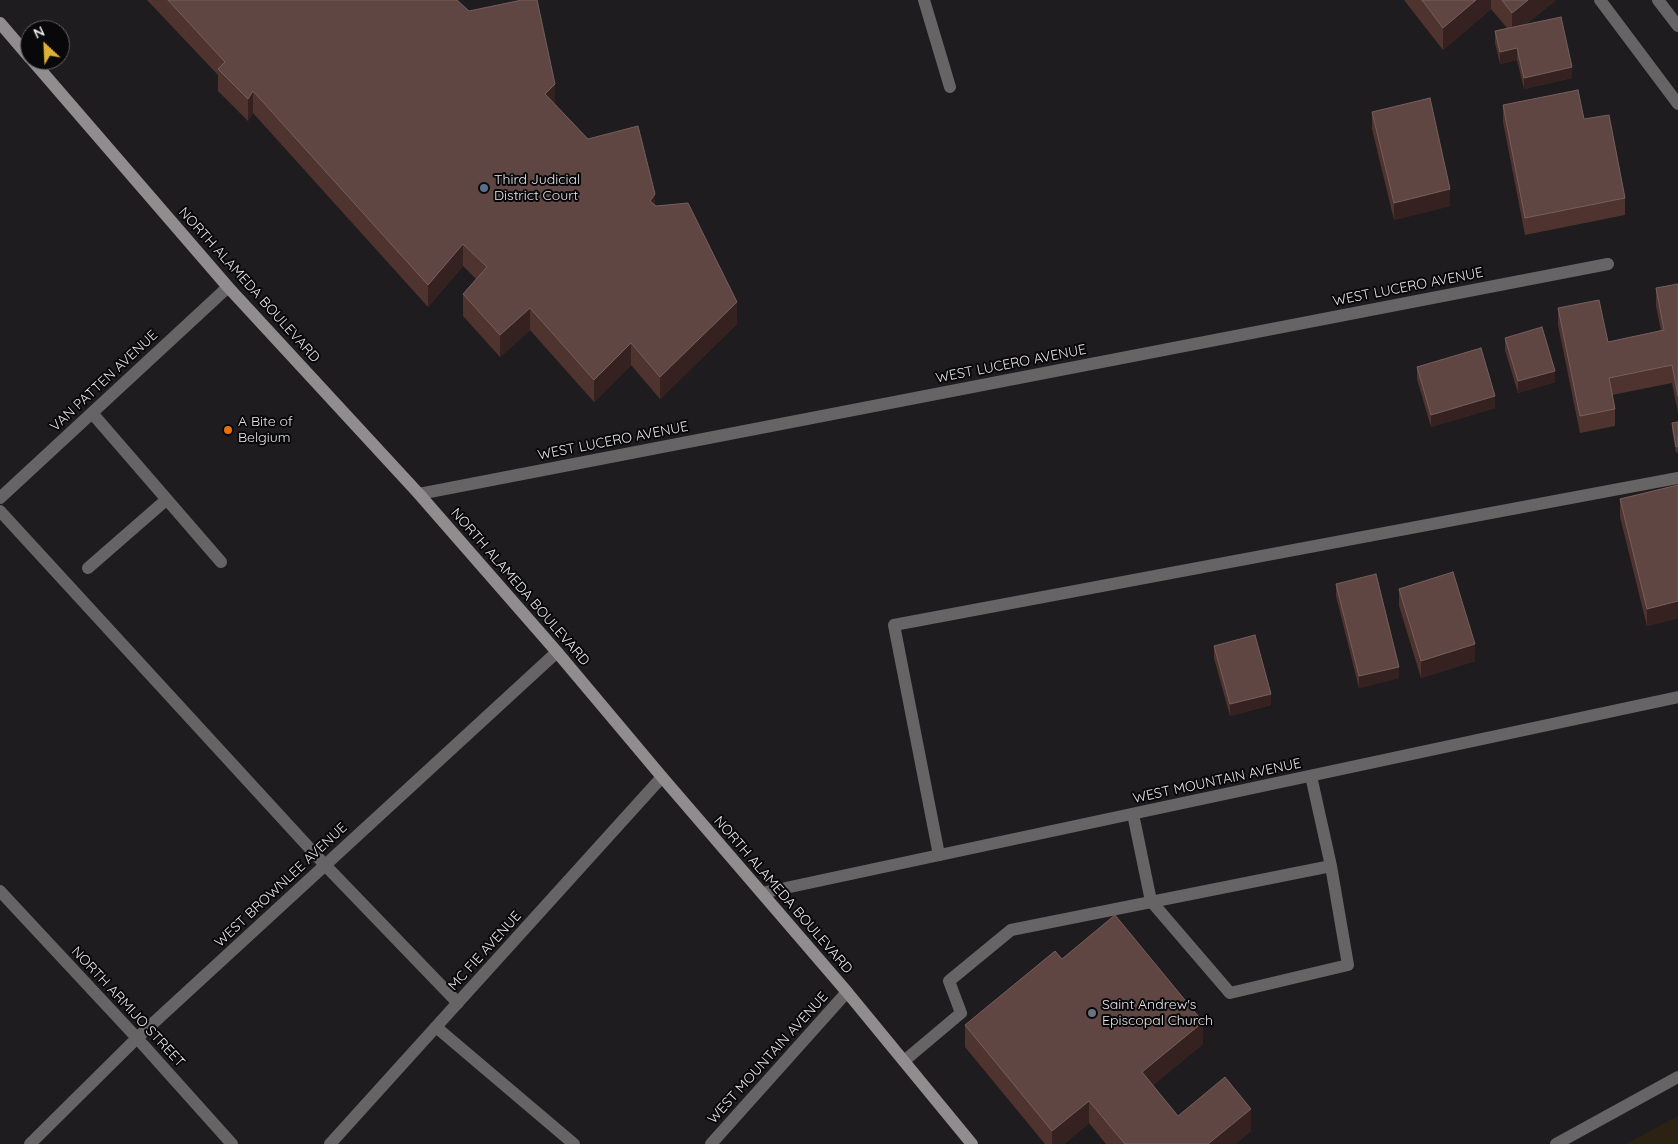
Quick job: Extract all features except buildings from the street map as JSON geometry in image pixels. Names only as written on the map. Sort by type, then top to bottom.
[{"type":"main road","name":"NORTH ALAMEDA BOULEVARD","points":[[0,23],[20,46]]},
{"type":"main road","name":"NORTH ALAMEDA BOULEVARD","points":[[41,70],[228,287],[419,494],[557,652],[662,778],[847,992],[972,1144]]},
{"type":"street","points":[[924,0],[950,87]]},
{"type":"street","points":[[1600,0],[1678,104]]},
{"type":"street","points":[[1658,0],[1678,26]]},
{"type":"street","name":"WEST LUCERO AVENUE","points":[[419,494],[1608,264]]},
{"type":"street","name":"VAN PATTEN AVENUE","points":[[0,498],[228,287]]},
{"type":"street","points":[[92,413],[221,562]]},
{"type":"street","points":[[939,855],[894,625],[1678,478]]},
{"type":"street","points":[[88,568],[166,500]]},
{"type":"street","points":[[0,511],[325,865],[458,1003]]},
{"type":"street","name":"WEST BROWNLEE AVENUE","points":[[30,1144],[137,1038],[557,652]]},
{"type":"street","name":"WEST MOUNTAIN AVENUE","points":[[762,893],[1678,697]]},
{"type":"street","points":[[1133,814],[1151,901],[1230,993],[1348,965],[1331,866],[1311,776]]},
{"type":"street","name":"MC FIE AVENUE","points":[[330,1144],[662,778]]},
{"type":"street","points":[[904,1061],[961,1013],[949,981],[1011,930],[1331,866]]},
{"type":"street","name":"NORTH ARMIJO STREET","points":[[0,891],[137,1038],[232,1144]]},
{"type":"street","name":"WEST MOUNTAIN AVENUE","points":[[711,1144],[847,992]]},
{"type":"street","points":[[436,1027],[574,1144]]},
{"type":"street","points":[[1556,1144],[1678,1077]]},
{"type":"shaded area","points":[[1678,1116],[1678,1144],[1626,1144]]},
{"type":"place","name":"Third Judicial District Court","points":[[484,188]]},
{"type":"place","name":"A Bite of Belgium","points":[[228,430]]},
{"type":"place","name":"Saint Andrew's Episcopal Church","points":[[1092,1013]]}]
